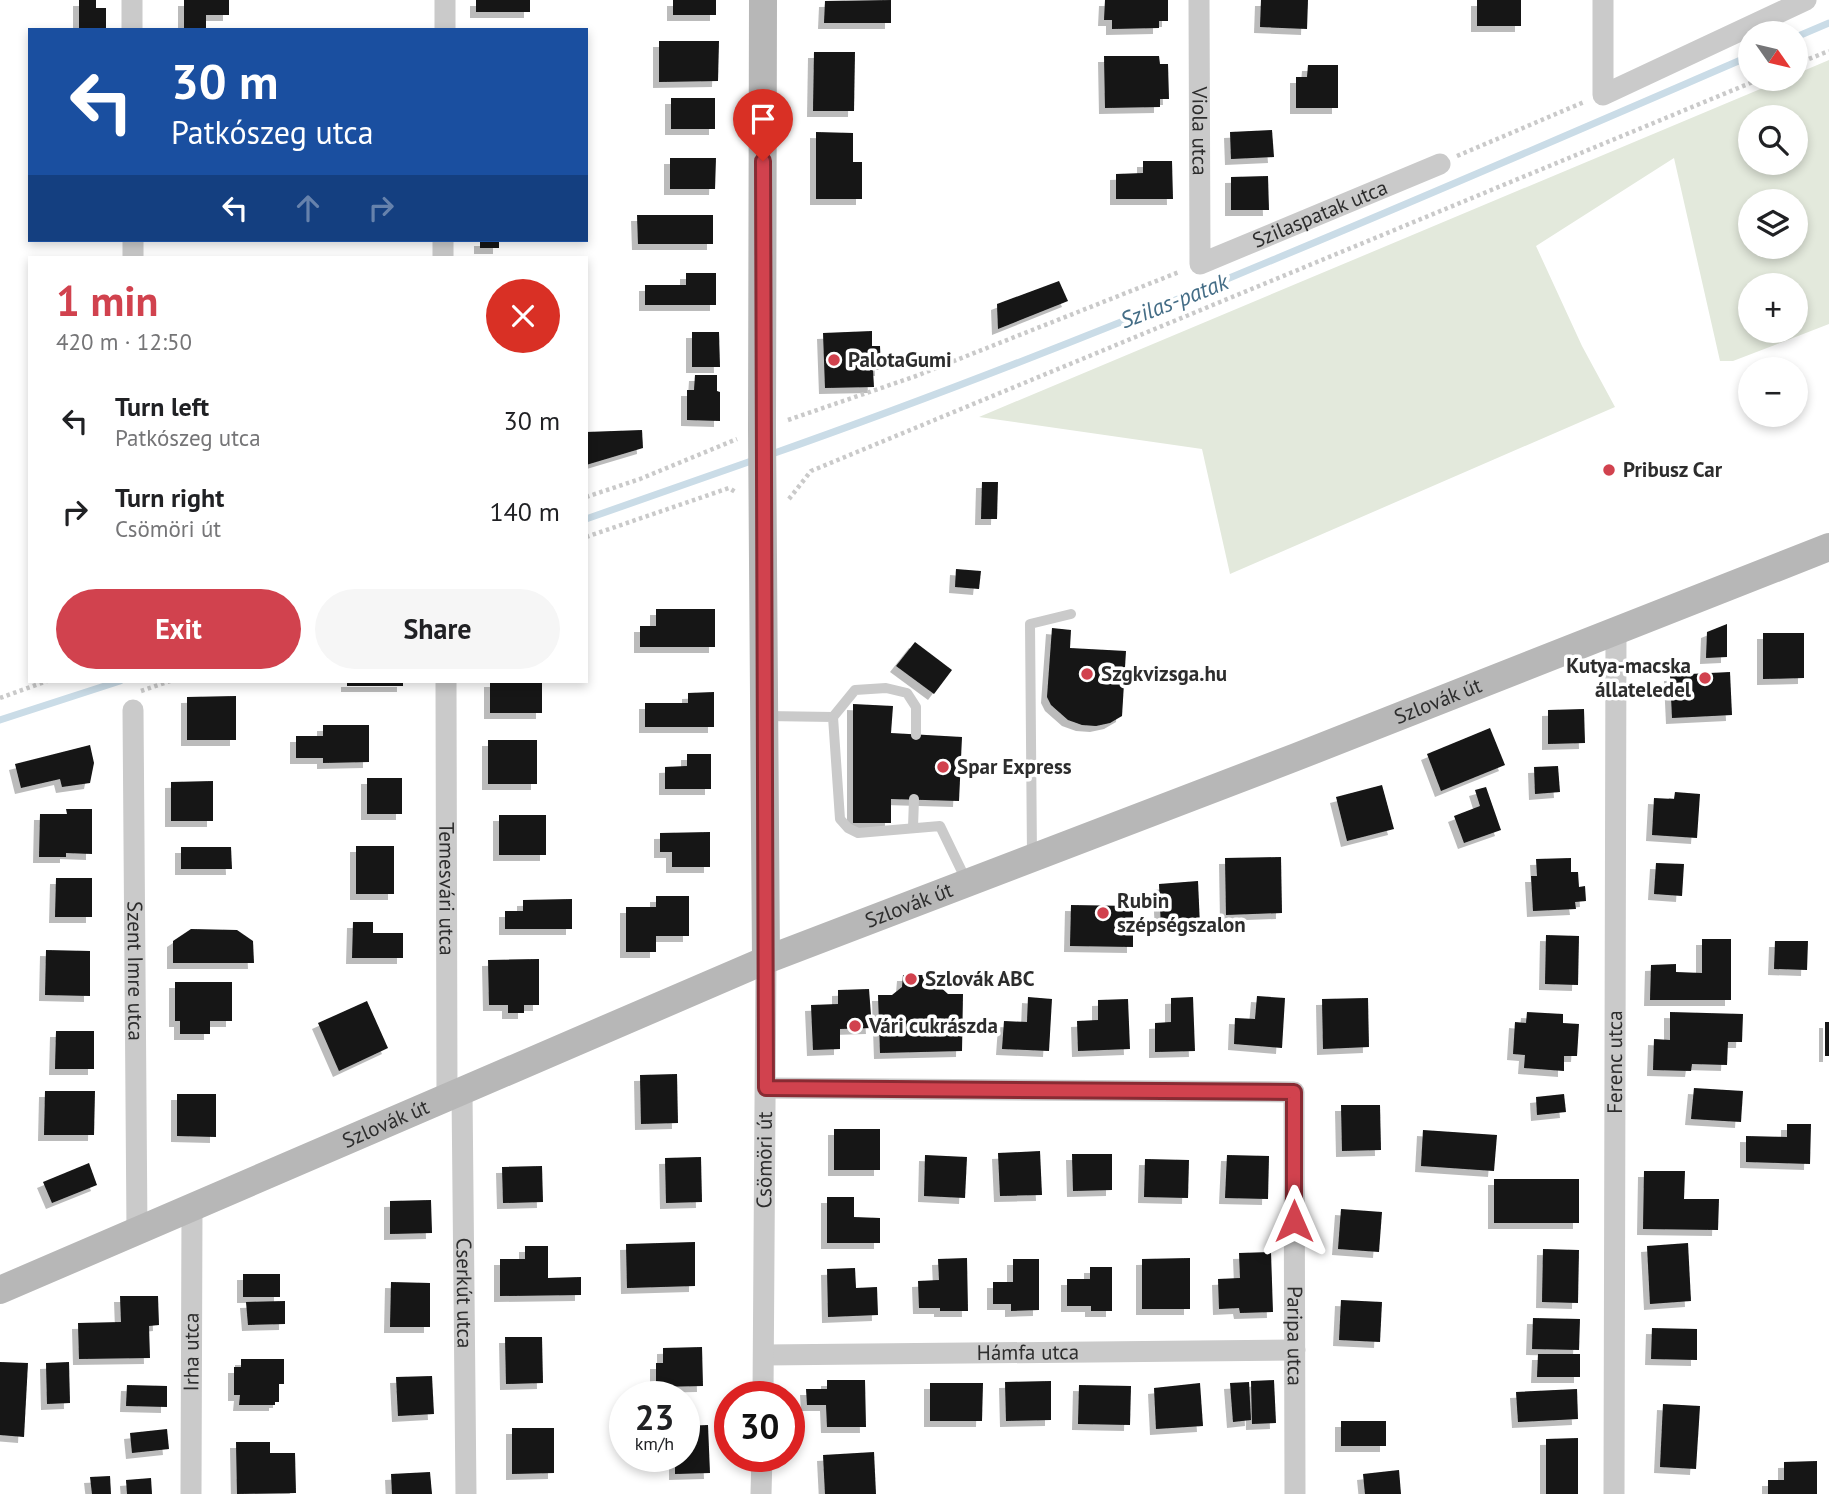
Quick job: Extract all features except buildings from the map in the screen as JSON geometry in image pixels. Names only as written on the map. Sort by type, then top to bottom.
[{"type":"main road","name":"Csömöri út","points":[[763,0],[751,434],[763,509],[766,960]]},
{"type":"main road","name":"Szlovák út","points":[[0,1290],[766,960],[1829,547]]},
{"type":"street","points":[[132,0],[132,28]]},
{"type":"street","points":[[445,0],[445,28]]},
{"type":"street","name":"Viola utca","points":[[1199,0],[1200,264]]},
{"type":"street","points":[[1603,0],[1603,94],[1807,0]]},
{"type":"street","name":"Szilaspatak utca","points":[[1200,264],[1440,164]]},
{"type":"street","name":"Ferenc utca","points":[[1614,1494],[1616,631]]},
{"type":"street","name":"Temesvári utca","points":[[446,683],[455,1095]]},
{"type":"street","name":"Szent Imre utca","points":[[135,701],[137,1232]]},
{"type":"street","name":"Csömöri út","points":[[763,1381],[766,960]]},
{"type":"street","name":"Paripa utca","points":[[766,1088],[1294,1092],[1295,1494]]},
{"type":"street","name":"Cserkút utca","points":[[455,1095],[466,1494]]},
{"type":"street","name":"Irha utca","points":[[191,1494],[192,1209]]},
{"type":"street","name":"Hámfa utca","points":[[764,1355],[1295,1350]]},
{"type":"street","points":[[761,1494],[762,1472]]},
{"type":"lane","points":[[1032,857],[1031,624],[1071,614]]},
{"type":"lane","points":[[916,735],[916,707],[907,693],[886,688],[855,690],[833,717],[840,819],[848,828],[858,833],[940,825],[967,882]]},
{"type":"lane","points":[[766,716],[833,717]]},
{"type":"lane","points":[[914,799],[914,827]]},
{"type":"path","points":[[1808,59],[1829,51]]},
{"type":"path","points":[[588,536],[729,488],[763,509],[785,505],[811,471],[1738,88]]},
{"type":"path","points":[[1440,164],[1603,94]]},
{"type":"path","points":[[588,496],[640,479],[751,434],[916,376],[1200,264]]},
{"type":"path","points":[[0,698],[41,683]]},
{"type":"path","points":[[135,701],[166,683]]},
{"type":"shaded area","points":[[1829,60],[1829,324],[1808,332],[1808,273],[1738,273],[1738,343],[1780,343],[1733,361],[1720,361],[1674,158],[1536,246],[1582,346],[1615,407],[1230,574],[1202,449],[979,417],[1755,91],[1808,91],[1808,69]]},
{"type":"waterway","name":"Szilas-patak","points":[[1808,32],[1829,23]]},
{"type":"waterway","name":"Szilas-patak","points":[[769,455],[1017,363],[1140,314],[1385,213],[1738,61]]},
{"type":"waterway","name":"Szilas-patak","points":[[588,518],[757,459]]},
{"type":"waterway","name":"Szilas-patak","points":[[0,720],[114,683]]},
{"type":"place","name":"PalotaGumi","points":[[834,360]]},
{"type":"place","name":"Pribusz Car","points":[[1609,470]]},
{"type":"place","name":"Szgkvizsga.hu","points":[[1087,674]]},
{"type":"place","name":"Kutya-macska állateledel","points":[[1705,678]]},
{"type":"place","name":"Spar Express","points":[[943,767]]},
{"type":"place","name":"Rubin szépségszalon","points":[[1103,913]]},
{"type":"place","name":"Szlovák ABC","points":[[911,979]]},
{"type":"place","name":"Vári cukrászda","points":[[855,1026]]},
{"type":"route","points":[[763,161],[766,1088],[1294,1092],[1294,1221]]}]
